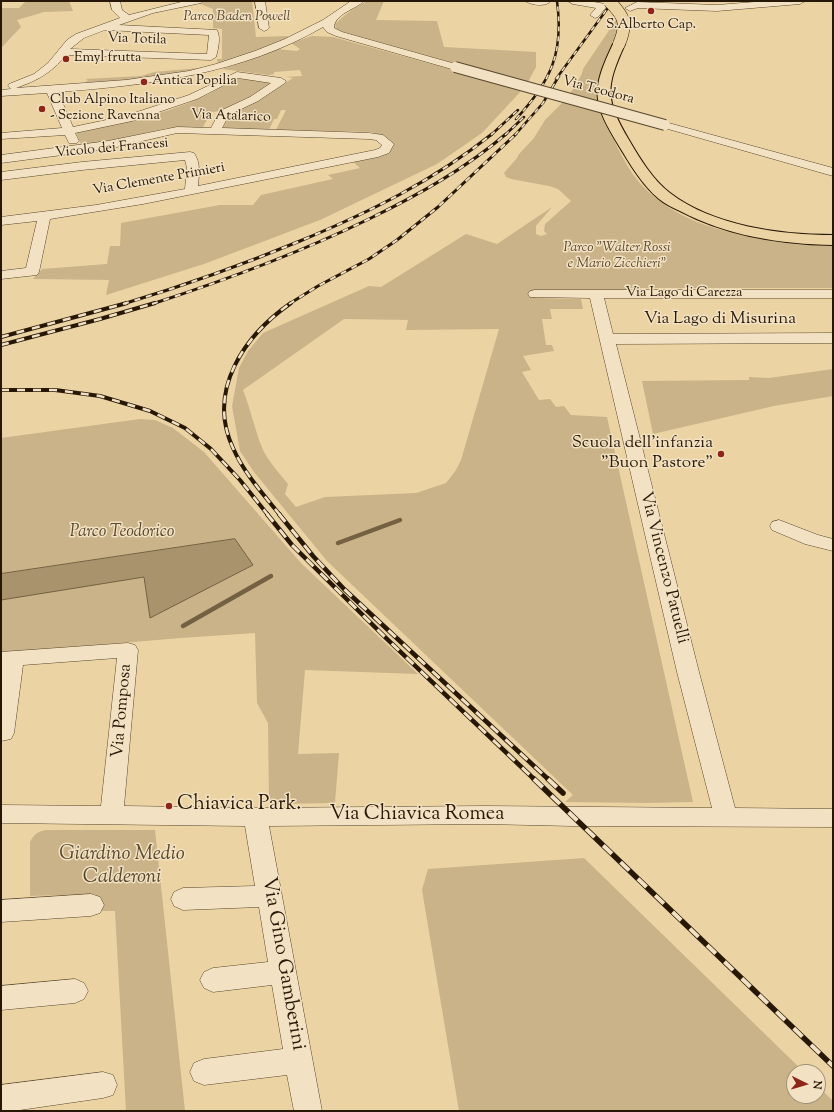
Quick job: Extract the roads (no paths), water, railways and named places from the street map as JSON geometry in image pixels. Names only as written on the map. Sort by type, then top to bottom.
[{"type":"main road","points":[[609,1],[620,13],[625,24],[625,33],[605,75],[602,88],[604,101],[612,122],[640,170],[663,195],[691,212],[744,231],[786,238],[833,240]]},
{"type":"street","points":[[115,1],[116,10],[118,13],[128,18]]},
{"type":"street","points":[[131,82],[71,84],[54,79],[60,73],[62,52],[71,42],[102,27],[128,18],[176,5],[198,1]]},
{"type":"street","points":[[260,1],[264,28]]},
{"type":"street","points":[[1,93],[131,82],[188,75],[222,66],[288,41],[338,10],[359,1]]},
{"type":"street","points":[[530,1],[545,2]]},
{"type":"street","points":[[654,7],[717,8],[800,1]]},
{"type":"street","points":[[576,2],[602,6],[595,15]]},
{"type":"street","name":"Via Teodora","points":[[338,10],[329,24],[330,30],[356,40]]},
{"type":"street","name":"Via Totila","points":[[62,52],[210,57],[214,45],[214,32],[102,27]]},
{"type":"street","name":"Via Teodora","points":[[288,41],[316,34],[356,40],[833,172]]},
{"type":"street","points":[[1,90],[38,76],[60,73]]},
{"type":"street","points":[[1,136],[69,131],[121,120],[167,107],[210,90],[237,75],[281,81],[281,83],[254,99],[224,113],[215,131]]},
{"type":"street","points":[[52,88],[76,150]]},
{"type":"street","name":"Via Atalarico","points":[[1,159],[108,146],[170,131],[368,136],[379,137],[387,142],[386,148],[378,153],[321,164]]},
{"type":"street","name":"Vicolo dei Francesi","points":[[1,176],[82,166],[190,156],[193,168],[191,191]]},
{"type":"street","name":"Via Clemente Primieri","points":[[1,221],[44,216],[191,191],[321,164]]},
{"type":"street","points":[[1,275],[32,272],[44,216]]},
{"type":"street","name":"Via Lago di Carezza","points":[[535,294],[833,294]]},
{"type":"street","name":"Via Vincenzo Patuelli","points":[[596,294],[688,672],[726,818]]},
{"type":"street","name":"Via Lago di Misurina","points":[[608,339],[833,338]]},
{"type":"street","points":[[779,526],[812,540],[833,545]]},
{"type":"street","name":"Via Pomposa","points":[[3,733],[8,659],[128,650],[112,814]]},
{"type":"street","name":"Via Chiavica Romea","points":[[1,814],[112,814],[255,817],[485,815],[833,818]]},
{"type":"street","name":"Via Gino Gamberini","points":[[255,817],[308,1111]]},
{"type":"street","points":[[183,899],[270,896]]},
{"type":"street","points":[[1,911],[91,905]]},
{"type":"street","points":[[213,980],[283,972]]},
{"type":"street","points":[[1,998],[75,991]]},
{"type":"street","points":[[204,1072],[299,1060]]},
{"type":"street","points":[[1,1099],[103,1085]]},
{"type":"waterway","points":[[338,543],[400,520]]},
{"type":"waterway","points":[[183,626],[271,576]]},
{"type":"railway","points":[[516,119],[538,92],[552,65],[558,36],[559,19],[557,1]]},
{"type":"railway","points":[[556,79],[613,1]]},
{"type":"railway","points":[[515,135],[543,103],[559,76]]},
{"type":"railway","points":[[491,135],[518,110]]},
{"type":"railway","points":[[505,135],[524,117]]},
{"type":"railway","points":[[123,304],[234,267],[351,219],[424,181],[470,151],[492,134]]},
{"type":"railway","points":[[154,303],[262,265],[369,219],[405,201],[458,170],[506,134]]},
{"type":"railway","points":[[289,304],[318,286],[369,259],[397,240],[438,207],[515,135]]},
{"type":"railway","points":[[1,337],[127,303]]},
{"type":"railway","points":[[1,345],[154,303]]},
{"type":"railway","points":[[280,515],[254,483],[237,457],[226,426],[224,405],[227,385],[245,348],[274,316],[291,303]]},
{"type":"railway","points":[[1,390],[55,390],[100,396],[150,411],[185,428],[211,449],[240,480],[268,515]]},
{"type":"railway","points":[[267,514],[292,545],[387,639],[535,780]]},
{"type":"railway","points":[[279,514],[313,556],[344,589],[549,780]]},
{"type":"railway","points":[[534,779],[833,1066]]},
{"type":"railway","points":[[548,779],[563,793]]},
{"type":"place","name":"S.Alberto Cap.","points":[[651,11]]},
{"type":"place","name":"Emyl frutta","points":[[66,59]]},
{"type":"place","name":"Antica Popilia","points":[[144,82]]},
{"type":"place","name":"Club Alpino Italiano - Sezione Ravenna","points":[[42,109]]},
{"type":"place","name":"Scuola dell'infanzia \"Buon Pastore\"","points":[[721,454]]},
{"type":"place","name":"Chiavica Park.","points":[[169,806]]},
{"type":"park label","name":"Parco Baden Powell","points":[[237,18]]},
{"type":"park label","name":"Parco \"Walter Rossi e Mario Zicchieri\"","points":[[617,258]]},
{"type":"park label","name":"Parco Teodorico","points":[[122,533]]},
{"type":"park label","name":"Giardino Medio Calderoni","points":[[122,868]]}]
